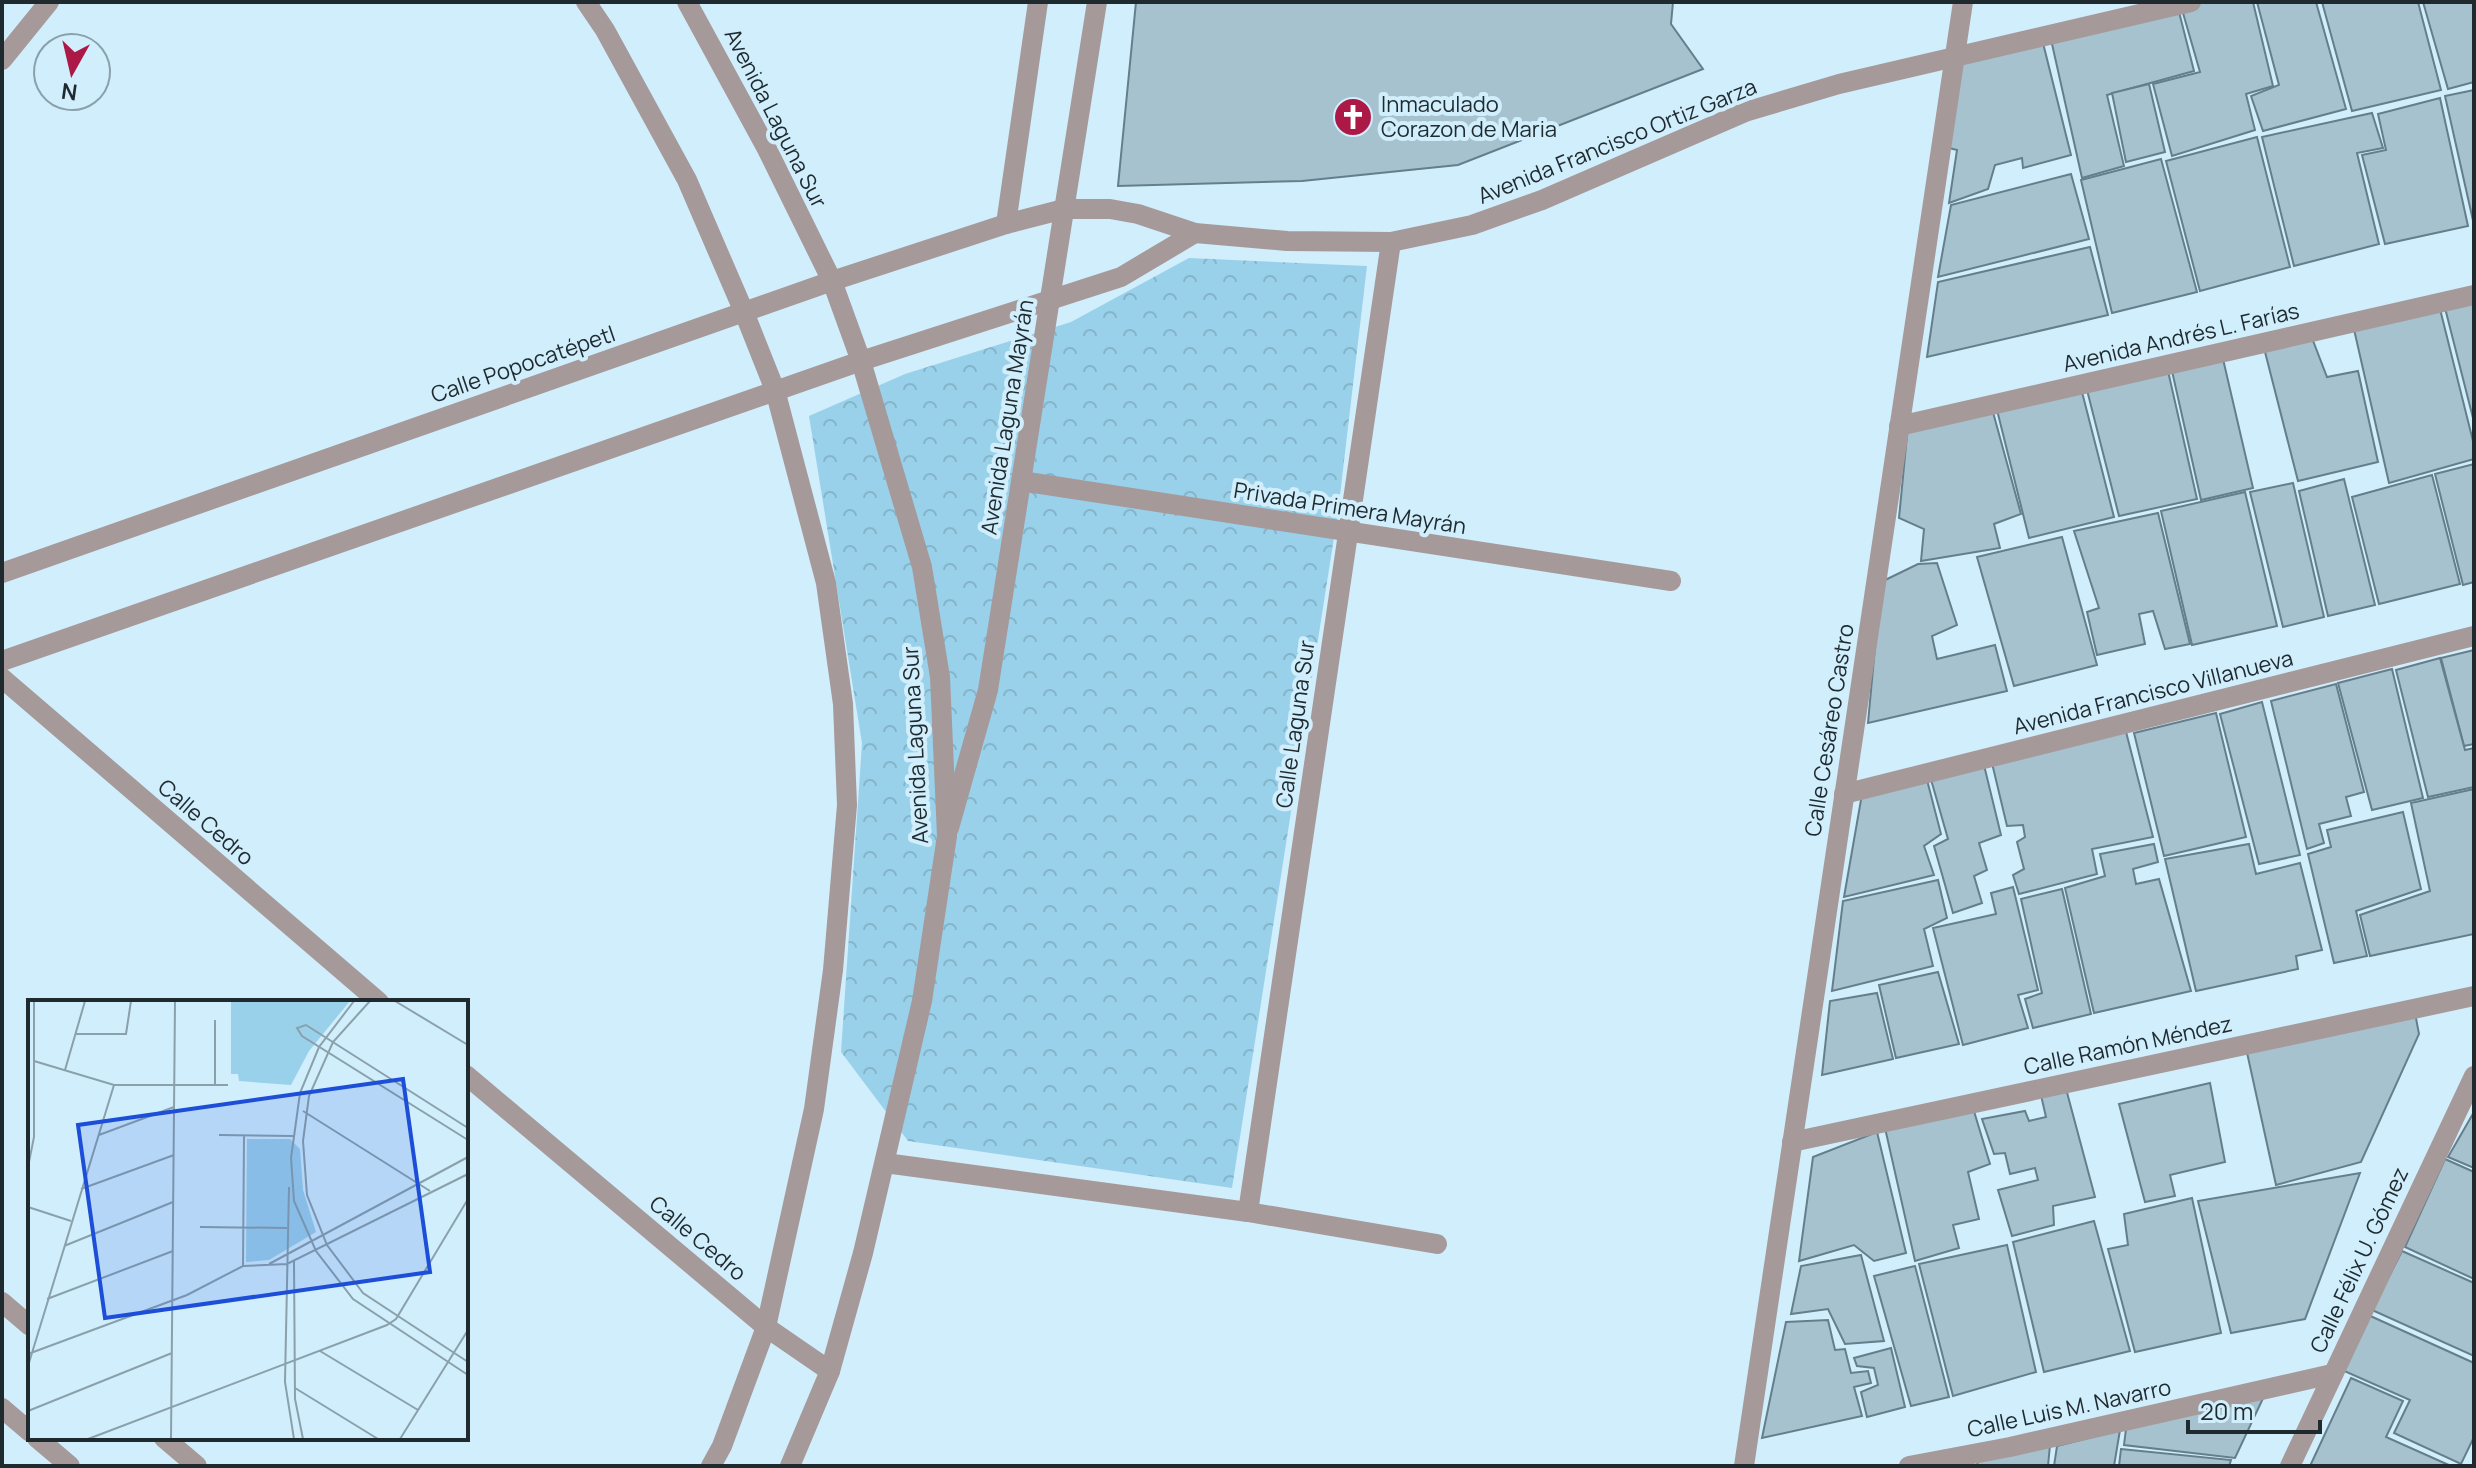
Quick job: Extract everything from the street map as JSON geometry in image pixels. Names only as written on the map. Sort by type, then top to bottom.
[{"type":"street","points":[[2,60],[49,2]]},
{"type":"street","points":[[586,2],[605,30],[687,180],[775,390],[826,583],[843,704],[847,805],[833,970],[814,1109],[766,1327],[722,1446],[711,1466]]},
{"type":"street","name":"Avenida Laguna Sur","points":[[687,2],[767,149],[832,281],[861,361],[922,567],[940,677],[947,836],[922,1001],[885,1163],[830,1371],[790,1466]]},
{"type":"street","points":[[1006,224],[1038,2]]},
{"type":"street","name":"Avenida Laguna Mayrán","points":[[947,836],[988,690],[1097,2]]},
{"type":"street","name":"Calle Cesáreo Castro","points":[[1744,1466],[1963,2]]},
{"type":"street","name":"Avenida Francisco Ortiz Garza","points":[[1064,209],[1110,209],[1138,214],[1195,233],[1287,241],[1391,242],[1472,225],[1514,210],[1745,112],[1839,84],[2191,2]]},
{"type":"street","name":"Calle Popocatépetl","points":[[2,573],[832,281],[1006,224],[1064,209]]},
{"type":"street","points":[[2,661],[775,390],[1121,277],[1195,233]]},
{"type":"street","name":"Calle Laguna Sur","points":[[1248,1212],[1391,242]]},
{"type":"street","name":"Avenida Andrés L. Farías","points":[[1899,426],[2474,295]]},
{"type":"street","name":"Privada Primera Mayrán","points":[[1021,481],[1671,581]]},
{"type":"street","name":"Avenida Francisco Villanueva","points":[[1844,794],[2474,636]]},
{"type":"street","name":"Calle Cedro","points":[[2,678],[377,1000]]},
{"type":"street","name":"Calle Ramón Méndez","points":[[1792,1142],[2474,996]]},
{"type":"street","name":"Calle Félix U. Gómez","points":[[2290,1466],[2474,1076]]},
{"type":"street","name":"Calle Cedro","points":[[468,1077],[766,1327],[830,1371]]},
{"type":"street","points":[[885,1163],[1248,1212],[1437,1244]]},
{"type":"street","points":[[2,1302],[28,1324]]},
{"type":"street","name":"Calle Luis M. Navarro","points":[[1909,1466],[2010,1447],[2332,1374]]},
{"type":"street","points":[[2,1408],[28,1430]]},
{"type":"street","points":[[39,1440],[70,1466]]},
{"type":"street","points":[[166,1440],[197,1466]]},
{"type":"green space","points":[[1189,258],[1367,266],[1338,512],[1232,1188],[908,1141],[841,1052],[862,743],[809,416],[905,374],[1071,322]]},
{"type":"building","name":"Inmaculado Corazon de Maria","points":[[1136,2],[1673,2],[1671,24],[1703,69],[1458,165],[1302,181],[1118,186]]},
{"type":"building","points":[[2196,2],[2253,2],[2273,86],[2246,94],[2255,130],[2172,156],[2153,84],[2200,72],[2181,6]]},
{"type":"building","points":[[2257,2],[2316,2],[2346,109],[2263,131],[2251,96],[2279,85]]},
{"type":"building","points":[[2322,2],[2418,2],[2441,90],[2352,111]]},
{"type":"building","points":[[2423,2],[2474,2],[2474,82],[2448,89]]},
{"type":"building","points":[[2178,8],[2194,71],[2107,95],[2124,166],[2082,178],[2050,35]]},
{"type":"building","points":[[2042,39],[2071,155],[2023,168],[2022,158],[1995,165],[1988,189],[1949,203],[1957,150],[1945,147],[1955,59]]},
{"type":"building","points":[[2149,84],[2165,152],[2126,162],[2112,93]]},
{"type":"building","points":[[2474,90],[2474,225],[2445,96]]},
{"type":"building","points":[[2440,98],[2468,226],[2385,244],[2362,155],[2386,150],[2378,114]]},
{"type":"building","points":[[2372,113],[2383,148],[2357,153],[2379,244],[2294,266],[2262,137]]},
{"type":"building","points":[[2257,137],[2290,267],[2200,291],[2166,161]]},
{"type":"building","points":[[2161,159],[2197,292],[2112,313],[2081,180]]},
{"type":"building","points":[[2071,174],[2089,239],[1938,277],[1951,205]]},
{"type":"building","points":[[2090,247],[2108,315],[1927,357],[1938,282]]},
{"type":"building","points":[[2474,298],[2474,422],[2444,304]]},
{"type":"building","points":[[2439,305],[2474,445],[2474,459],[2389,483],[2353,325]]},
{"type":"building","points":[[2312,338],[2327,377],[2358,371],[2378,462],[2298,481],[2264,348]]},
{"type":"building","points":[[2223,359],[2253,488],[2201,500],[2172,371]]},
{"type":"building","points":[[2168,371],[2197,499],[2119,516],[2087,390]]},
{"type":"building","points":[[2082,392],[2114,517],[2029,538],[1997,410]]},
{"type":"building","points":[[1991,405],[2021,514],[1994,524],[2000,548],[1921,561],[1924,529],[1899,518],[1908,425]]},
{"type":"building","points":[[2474,464],[2474,582],[2463,585],[2435,474]]},
{"type":"building","points":[[2432,475],[2460,584],[2379,604],[2352,497]]},
{"type":"building","points":[[2344,479],[2375,605],[2328,616],[2299,491]]},
{"type":"building","points":[[2293,483],[2324,617],[2283,627],[2250,492]]},
{"type":"building","points":[[2245,492],[2277,626],[2192,645],[2161,511]]},
{"type":"building","points":[[2158,513],[2190,644],[2165,649],[2153,611],[2139,614],[2145,644],[2097,655],[2087,612],[2099,608],[2074,531]]},
{"type":"building","points":[[2062,537],[2097,665],[2014,686],[1977,557]]},
{"type":"building","points":[[1937,563],[1957,625],[1932,636],[1937,659],[1995,645],[2007,691],[1868,723],[1881,582],[1918,564]]},
{"type":"building","points":[[2474,650],[2474,744],[2464,746],[2441,658]]},
{"type":"building","points":[[2440,658],[2465,750],[2474,748],[2474,787],[2428,797],[2396,670]]},
{"type":"building","points":[[2392,669],[2423,798],[2372,810],[2338,683]]},
{"type":"building","points":[[2336,684],[2364,792],[2346,797],[2351,816],[2319,824],[2324,843],[2307,849],[2271,701]]},
{"type":"building","points":[[2262,702],[2300,855],[2259,864],[2220,714]]},
{"type":"building","points":[[2216,713],[2246,837],[2164,856],[2134,733]]},
{"type":"building","points":[[2124,724],[2153,837],[2092,849],[2097,874],[2019,894],[2013,875],[2024,869],[2017,842],[2025,837],[2023,825],[2007,826],[1991,759]]},
{"type":"building","points":[[1983,761],[2001,835],[1979,843],[1987,870],[1974,876],[1982,903],[1953,913],[1934,846],[1948,839],[1930,776]]},
{"type":"building","points":[[1926,776],[1941,834],[1924,846],[1934,875],[1844,897],[1862,794]]},
{"type":"building","points":[[2474,789],[2474,934],[2370,956],[2360,915],[2430,891],[2411,803]]},
{"type":"building","points":[[2403,812],[2421,889],[2356,911],[2367,956],[2334,963],[2308,854],[2331,847],[2327,830]]},
{"type":"building","points":[[2154,844],[2158,862],[2133,869],[2136,884],[2159,879],[2191,991],[2094,1013],[2065,888],[2105,876],[2100,854]]},
{"type":"building","points":[[2249,844],[2256,874],[2300,863],[2322,950],[2296,956],[2298,969],[2196,991],[2165,859]]},
{"type":"building","points":[[1938,880],[1947,918],[1924,929],[1933,966],[1832,991],[1843,901]]},
{"type":"building","points":[[2013,887],[2038,990],[2018,995],[2028,1028],[1963,1045],[1933,928],[1996,914],[1991,893]]},
{"type":"building","points":[[2062,889],[2091,1014],[2033,1028],[2025,999],[2042,993],[2021,899]]},
{"type":"building","points":[[1938,972],[1959,1044],[1896,1058],[1879,985]]},
{"type":"building","points":[[1877,993],[1893,1059],[1822,1075],[1830,1001]]},
{"type":"building","points":[[2415,1013],[2419,1034],[2361,1162],[2276,1185],[2246,1048]]},
{"type":"building","points":[[2210,1083],[2225,1162],[2170,1175],[2175,1196],[2145,1202],[2119,1104]]},
{"type":"building","points":[[2065,1085],[2095,1197],[2053,1206],[2054,1225],[2012,1236],[1998,1190],[2038,1180],[2035,1168],[2010,1174],[2005,1153],[1994,1154],[1982,1119],[2025,1111],[2029,1121],[2046,1117],[2040,1091]]},
{"type":"building","points":[[1973,1108],[1990,1164],[1968,1172],[1979,1219],[1953,1225],[1959,1248],[1915,1261],[1885,1128]]},
{"type":"building","points":[[2474,1112],[2474,1168],[2448,1157]]},
{"type":"building","points":[[1877,1132],[1906,1253],[1874,1261],[1854,1245],[1799,1261],[1813,1157]]},
{"type":"building","points":[[2445,1159],[2474,1172],[2474,1279],[2405,1247]]},
{"type":"building","points":[[2360,1173],[2305,1319],[2231,1333],[2198,1201]]},
{"type":"building","points":[[2192,1198],[2221,1333],[2135,1352],[2108,1249],[2128,1245],[2124,1214]]},
{"type":"building","points":[[2094,1221],[2130,1351],[2044,1372],[2013,1242]]},
{"type":"building","points":[[2007,1245],[2036,1372],[1953,1396],[1919,1264]]},
{"type":"building","points":[[2402,1251],[2474,1283],[2474,1356],[2372,1310]]},
{"type":"building","points":[[1861,1255],[1884,1341],[1845,1344],[1828,1309],[1791,1314],[1801,1266]]},
{"type":"building","points":[[1915,1266],[1949,1397],[1911,1406],[1874,1276]]},
{"type":"building","points":[[2366,1314],[2474,1363],[2474,1437],[2461,1464],[2394,1433],[2410,1400],[2342,1370]]},
{"type":"building","points":[[1828,1320],[1835,1350],[1845,1349],[1851,1373],[1868,1371],[1871,1383],[1854,1387],[1862,1416],[1762,1438],[1786,1322]]},
{"type":"building","points":[[1891,1348],[1905,1407],[1867,1417],[1861,1392],[1878,1385],[1874,1368],[1857,1366],[1854,1358]]},
{"type":"building","points":[[2351,1378],[2403,1401],[2386,1437],[2451,1466],[2310,1466]]},
{"type":"building","points":[[2265,1394],[2235,1458],[2124,1445],[2126,1429]]},
{"type":"building","points":[[2120,1430],[2114,1466],[2054,1466],[2057,1446]]},
{"type":"building","points":[[2050,1445],[2048,1466],[1977,1466],[1978,1459]]},
{"type":"building","points":[[2121,1449],[2231,1460],[2229,1466],[2119,1466]]},
{"type":"place","name":"Inmaculado Corazon de Maria","points":[[1353,117]]}]
